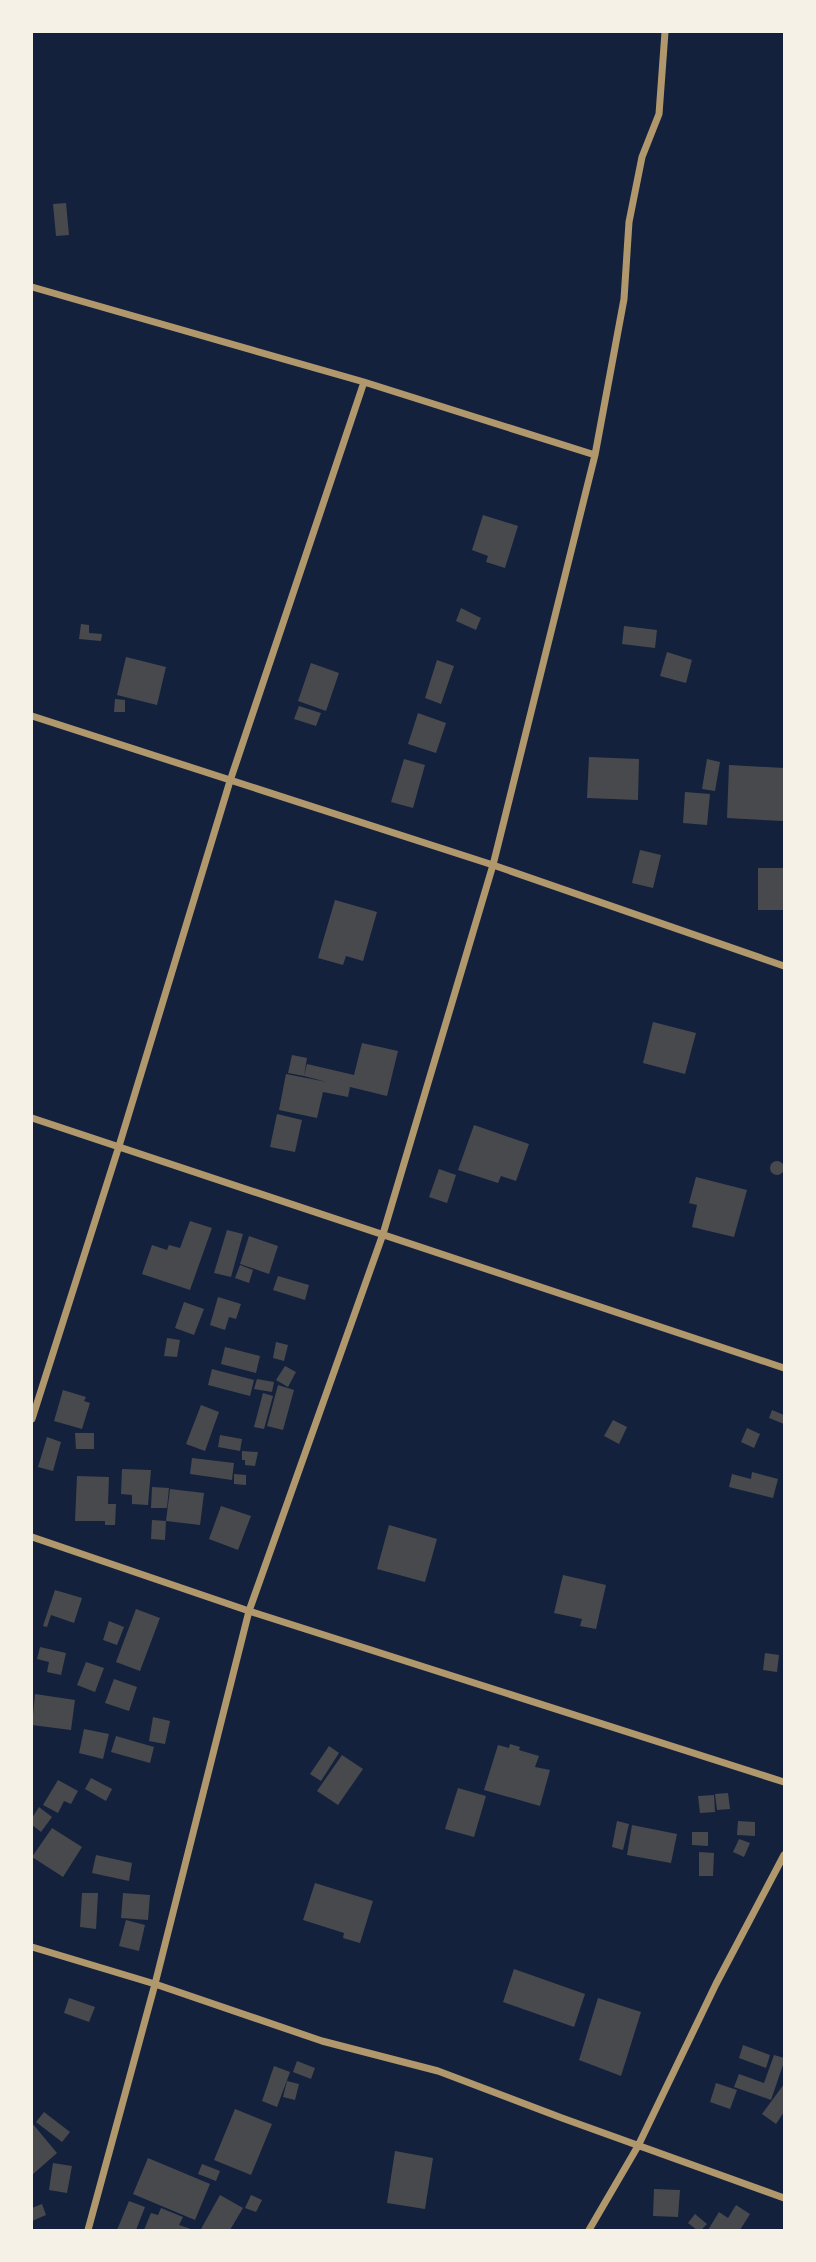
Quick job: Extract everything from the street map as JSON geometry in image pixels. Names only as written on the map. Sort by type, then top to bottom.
[{"type":"street","points":[[88,2231],[155,1984],[250,1611],[383,1234],[493,865],[595,455],[624,299],[629,222],[642,157],[659,114],[665,32]]},
{"type":"street","points":[[32,287],[365,382],[595,455]]},
{"type":"street","points":[[32,1419],[119,1146],[230,781],[365,382]]},
{"type":"street","points":[[32,716],[493,865],[785,966]]},
{"type":"street","points":[[32,1118],[785,1368]]},
{"type":"street","points":[[32,1537],[250,1611],[785,1782]]},
{"type":"street","points":[[589,2231],[638,2146],[716,1984],[785,1855]]},
{"type":"street","points":[[32,1947],[155,1984],[322,2042],[438,2071],[785,2198]]},
{"type":"building","points":[[66,203],[69,235],[56,236],[53,204]]},
{"type":"building","points":[[483,515],[518,526],[505,568],[486,562],[488,556],[472,550]]},
{"type":"building","points":[[461,608],[481,618],[476,630],[456,621]]},
{"type":"building","points":[[81,624],[89,625],[89,633],[102,634],[101,641],[79,639]]},
{"type":"building","points":[[624,626],[657,630],[655,648],[622,644]]},
{"type":"building","points":[[667,652],[692,660],[686,683],[660,676]]},
{"type":"building","points":[[126,657],[166,667],[157,705],[117,695]]},
{"type":"building","points":[[437,660],[454,666],[441,704],[425,698]]},
{"type":"building","points":[[311,663],[339,673],[326,711],[298,701]]},
{"type":"building","points":[[115,699],[125,700],[125,712],[114,712]]},
{"type":"building","points":[[299,706],[321,713],[316,726],[294,719]]},
{"type":"building","points":[[418,713],[446,723],[436,753],[408,744]]},
{"type":"building","points":[[589,757],[639,759],[638,800],[587,798]]},
{"type":"building","points":[[404,759],[425,765],[413,808],[391,802]]},
{"type":"building","points":[[707,759],[720,762],[715,791],[702,789]]},
{"type":"building","points":[[729,765],[784,768],[783,821],[727,818]]},
{"type":"building","points":[[685,792],[710,794],[707,825],[683,823]]},
{"type":"building","points":[[640,850],[661,855],[653,888],[632,883]]},
{"type":"building","points":[[758,868],[784,868],[784,910],[758,910]]},
{"type":"building","points":[[335,900],[377,912],[363,961],[346,956],[343,965],[318,958]]},
{"type":"building","points":[[653,1022],[696,1033],[685,1074],[643,1063]]},
{"type":"building","points":[[362,1043],[398,1051],[387,1096],[350,1087],[348,1097],[323,1092],[317,1118],[279,1110],[286,1074],[327,1082],[304,1076],[307,1064],[354,1075]]},
{"type":"building","points":[[292,1055],[307,1058],[304,1076],[288,1073]]},
{"type":"building","points":[[277,1114],[302,1120],[295,1152],[270,1147]]},
{"type":"building","points":[[474,1125],[529,1144],[516,1181],[501,1176],[498,1183],[458,1170]]},
{"type":"building","points":[[777,1161],[782,1163],[782,1173],[777,1175],[772,1173],[770,1168],[772,1163]]},
{"type":"building","points":[[439,1169],[456,1175],[447,1203],[429,1197]]},
{"type":"building","points":[[696,1177],[747,1190],[734,1237],[692,1227],[697,1205],[689,1203]]},
{"type":"building","points":[[190,1221],[212,1228],[190,1290],[142,1274],[152,1245],[167,1250],[169,1245],[180,1248]]},
{"type":"building","points":[[227,1230],[243,1234],[231,1277],[214,1273]]},
{"type":"building","points":[[249,1236],[278,1246],[269,1274],[240,1264]]},
{"type":"building","points":[[240,1265],[253,1270],[249,1283],[235,1278]]},
{"type":"building","points":[[278,1276],[309,1285],[305,1300],[273,1290]]},
{"type":"building","points":[[218,1297],[241,1304],[236,1319],[229,1317],[225,1330],[210,1325]]},
{"type":"building","points":[[184,1302],[204,1309],[194,1335],[175,1328]]},
{"type":"building","points":[[167,1338],[180,1340],[177,1357],[164,1356]]},
{"type":"building","points":[[276,1342],[288,1345],[284,1361],[273,1358]]},
{"type":"building","points":[[225,1347],[260,1356],[256,1373],[221,1364]]},
{"type":"building","points":[[285,1366],[296,1372],[288,1387],[276,1380]]},
{"type":"building","points":[[212,1369],[254,1380],[250,1396],[208,1385]]},
{"type":"building","points":[[257,1379],[274,1382],[272,1392],[254,1389]]},
{"type":"building","points":[[278,1385],[294,1390],[283,1430],[267,1426]]},
{"type":"building","points":[[63,1390],[86,1397],[84,1401],[90,1403],[82,1429],[54,1421]]},
{"type":"building","points":[[263,1393],[273,1396],[264,1429],[254,1427]]},
{"type":"building","points":[[201,1405],[219,1412],[205,1451],[186,1444]]},
{"type":"building","points":[[772,1410],[784,1415],[784,1424],[769,1418]]},
{"type":"building","points":[[613,1420],[627,1427],[619,1444],[604,1436]]},
{"type":"building","points":[[747,1428],[760,1434],[754,1448],[741,1442]]},
{"type":"building","points":[[75,1433],[94,1433],[94,1449],[76,1449]]},
{"type":"building","points":[[220,1435],[242,1439],[240,1451],[218,1447]]},
{"type":"building","points":[[47,1437],[61,1442],[53,1471],[38,1467]]},
{"type":"building","points":[[242,1451],[258,1452],[255,1466],[245,1465]]},
{"type":"building","points":[[192,1458],[234,1463],[232,1480],[190,1474]]},
{"type":"building","points":[[122,1469],[151,1470],[148,1505],[132,1504],[132,1495],[121,1494]]},
{"type":"building","points":[[752,1472],[778,1479],[773,1498],[729,1487],[732,1474],[751,1479]]},
{"type":"building","points":[[234,1474],[246,1475],[246,1485],[234,1484]]},
{"type":"building","points":[[77,1476],[109,1477],[108,1504],[116,1504],[115,1525],[105,1525],[105,1521],[75,1521]]},
{"type":"building","points":[[152,1487],[169,1488],[167,1508],[151,1508]]},
{"type":"building","points":[[170,1489],[204,1493],[200,1525],[166,1521]]},
{"type":"building","points":[[221,1506],[251,1516],[238,1550],[209,1539]]},
{"type":"building","points":[[152,1520],[166,1521],[165,1540],[151,1539]]},
{"type":"building","points":[[389,1525],[437,1539],[425,1582],[377,1569]]},
{"type":"building","points":[[563,1575],[606,1585],[596,1629],[580,1626],[582,1619],[554,1613]]},
{"type":"building","points":[[55,1590],[82,1598],[74,1623],[51,1615],[47,1627],[43,1626]]},
{"type":"building","points":[[136,1609],[160,1618],[140,1671],[116,1662]]},
{"type":"building","points":[[109,1621],[124,1627],[117,1645],[103,1640]]},
{"type":"building","points":[[40,1647],[66,1653],[61,1675],[47,1672],[49,1662],[37,1659]]},
{"type":"building","points":[[765,1653],[779,1655],[777,1672],[763,1670]]},
{"type":"building","points":[[86,1662],[104,1668],[95,1692],[77,1685]]},
{"type":"building","points":[[114,1679],[137,1687],[129,1711],[105,1703]]},
{"type":"building","points":[[35,1694],[75,1700],[71,1730],[32,1725]]},
{"type":"building","points":[[153,1717],[170,1721],[165,1744],[149,1741]]},
{"type":"building","points":[[84,1729],[109,1734],[103,1759],[79,1753]]},
{"type":"building","points":[[116,1736],[154,1747],[150,1763],[111,1752]]},
{"type":"building","points":[[510,1744],[520,1747],[519,1750],[539,1756],[535,1767],[550,1770],[540,1806],[484,1790],[498,1745],[509,1748]]},
{"type":"building","points":[[329,1746],[339,1753],[321,1781],[310,1774]]},
{"type":"building","points":[[342,1755],[363,1769],[338,1805],[317,1791]]},
{"type":"building","points":[[91,1778],[112,1789],[106,1801],[85,1789]]},
{"type":"building","points":[[58,1780],[78,1791],[71,1804],[64,1801],[58,1813],[43,1805]]},
{"type":"building","points":[[458,1788],[486,1796],[474,1837],[445,1829]]},
{"type":"building","points":[[728,1793],[730,1809],[717,1810],[715,1794]]},
{"type":"building","points":[[714,1795],[715,1812],[700,1813],[698,1796]]},
{"type":"building","points":[[39,1807],[52,1817],[41,1832],[32,1825],[32,1818]]},
{"type":"building","points":[[617,1821],[629,1824],[623,1850],[612,1847]]},
{"type":"building","points":[[738,1821],[755,1822],[755,1836],[737,1835]]},
{"type":"building","points":[[632,1825],[677,1834],[671,1863],[627,1855]]},
{"type":"building","points":[[52,1828],[82,1847],[63,1877],[32,1857]]},
{"type":"building","points":[[692,1832],[708,1832],[708,1846],[692,1845]]},
{"type":"building","points":[[739,1839],[750,1843],[744,1857],[733,1852]]},
{"type":"building","points":[[699,1852],[714,1853],[713,1876],[699,1876]]},
{"type":"building","points":[[96,1855],[132,1863],[129,1881],[92,1873]]},
{"type":"building","points":[[315,1883],[373,1901],[360,1943],[343,1938],[344,1933],[303,1920]]},
{"type":"building","points":[[82,1893],[98,1893],[96,1929],[80,1927]]},
{"type":"building","points":[[123,1893],[150,1895],[148,1920],[121,1918]]},
{"type":"building","points":[[126,1920],[145,1925],[139,1951],[119,1946]]},
{"type":"building","points":[[514,1969],[585,1994],[574,2027],[503,2002]]},
{"type":"building","points":[[69,1998],[95,2007],[89,2022],[64,2013]]},
{"type":"building","points":[[598,1998],[641,2012],[621,2076],[579,2060]]},
{"type":"building","points":[[743,2045],[770,2055],[766,2068],[739,2058]]},
{"type":"building","points":[[774,2055],[784,2058],[784,2062],[771,2100],[734,2087],[739,2074],[764,2083]]},
{"type":"building","points":[[297,2061],[315,2068],[311,2079],[293,2072]]},
{"type":"building","points":[[274,2066],[290,2072],[277,2107],[262,2101]]},
{"type":"building","points":[[287,2081],[299,2084],[295,2100],[283,2097]]},
{"type":"building","points":[[716,2083],[737,2090],[730,2109],[710,2102]]},
{"type":"building","points":[[784,2084],[784,2112],[776,2124],[762,2114]]},
{"type":"building","points":[[235,2109],[272,2124],[251,2175],[214,2160]]},
{"type":"building","points":[[44,2112],[70,2132],[62,2142],[36,2122]]},
{"type":"building","points":[[32,2123],[57,2153],[32,2175]]},
{"type":"building","points":[[395,2151],[433,2158],[425,2209],[387,2203]]},
{"type":"building","points":[[148,2158],[210,2184],[195,2220],[133,2194]]},
{"type":"building","points":[[53,2163],[72,2166],[67,2193],[49,2190]]},
{"type":"building","points":[[202,2164],[220,2171],[216,2181],[198,2174]]},
{"type":"building","points":[[654,2189],[680,2190],[678,2217],[653,2216]]},
{"type":"building","points":[[220,2195],[243,2208],[230,2230],[201,2229]]},
{"type":"building","points":[[251,2195],[262,2200],[256,2212],[245,2208]]},
{"type":"building","points":[[129,2201],[145,2207],[136,2230],[117,2230]]},
{"type":"building","points":[[42,2204],[46,2215],[32,2221],[32,2208]]},
{"type":"building","points":[[736,2205],[750,2214],[740,2230],[708,2230],[719,2212],[728,2218]]},
{"type":"building","points":[[161,2208],[183,2217],[179,2225],[194,2230],[144,2230],[151,2213],[158,2215]]},
{"type":"building","points":[[695,2214],[707,2224],[701,2230],[688,2223]]}]
